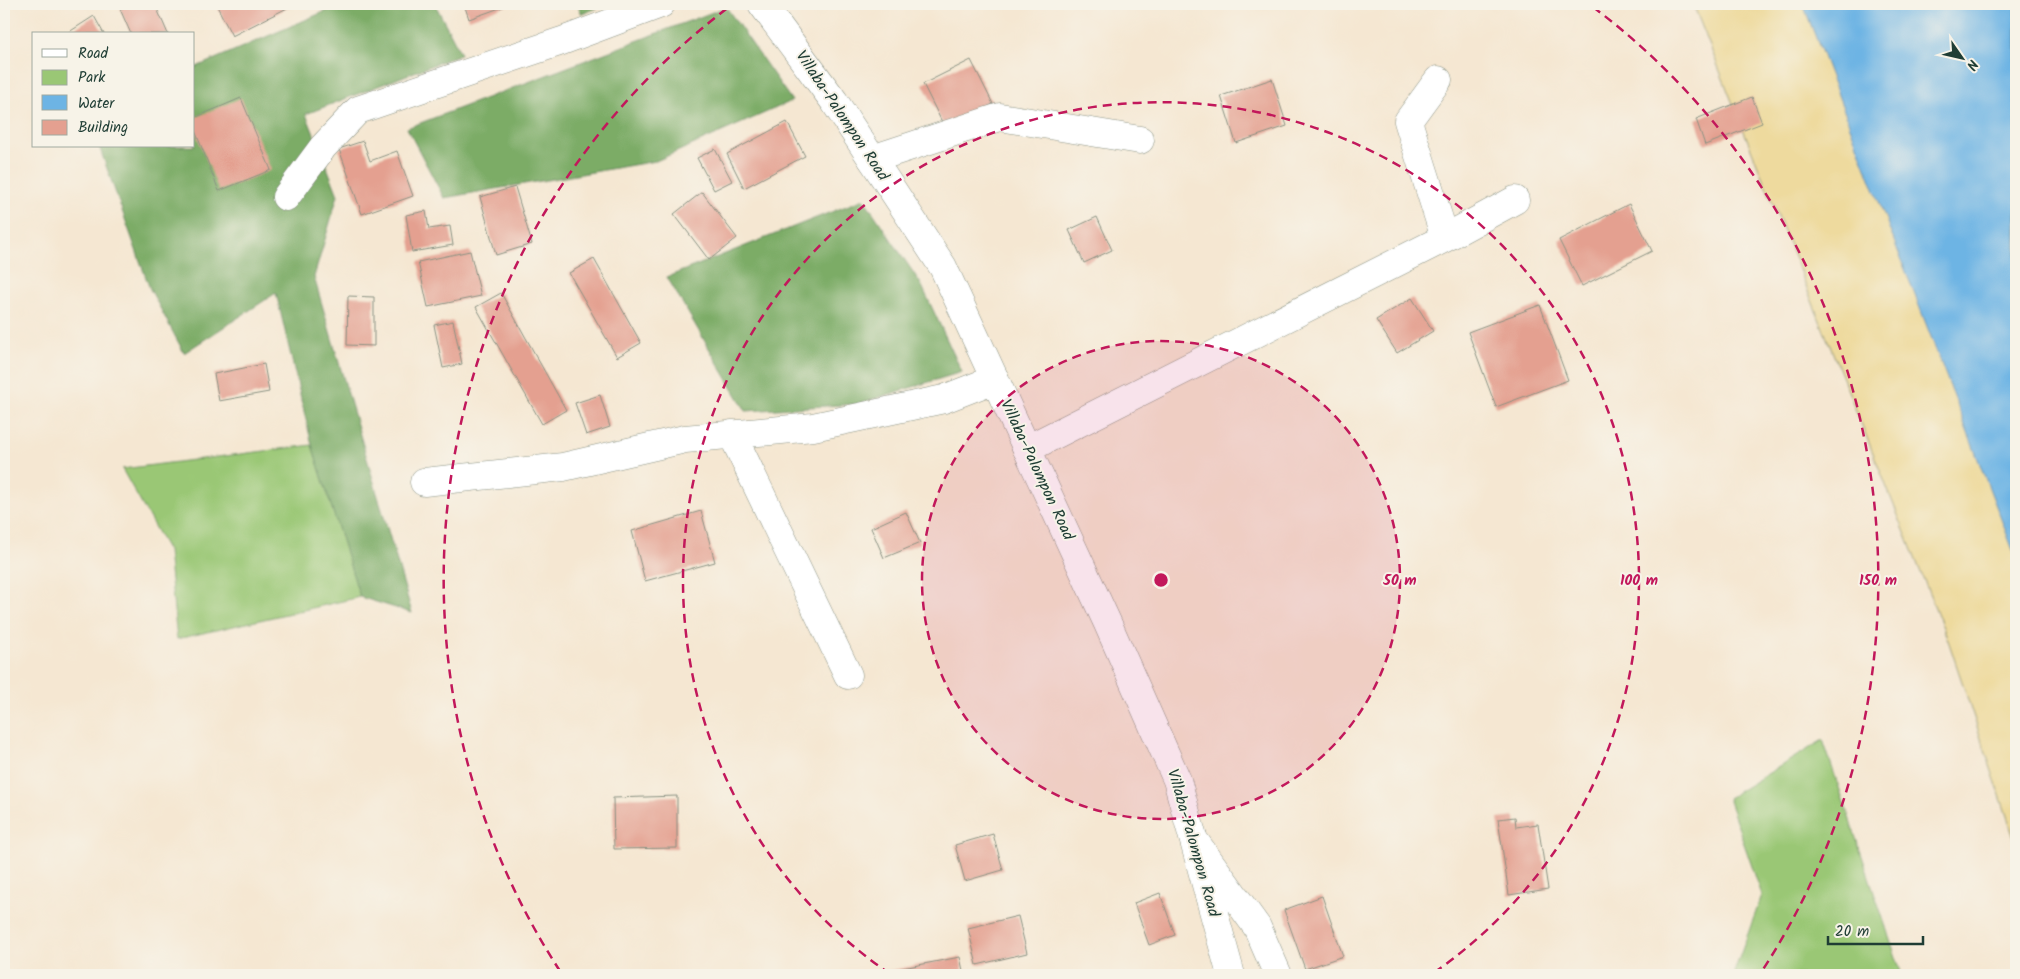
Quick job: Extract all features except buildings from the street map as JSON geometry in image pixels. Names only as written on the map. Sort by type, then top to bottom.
[{"type":"street","points":[[286,197],[323,147],[358,110],[562,41],[661,4]]},
{"type":"street","name":"Villaba-Palompon Road","points":[[762,4],[834,100],[943,267],[1107,622],[1177,780],[1231,975]]},
{"type":"street","points":[[1438,80],[1408,121],[1445,238]]},
{"type":"street","points":[[872,158],[1000,117],[1140,140]]},
{"type":"street","points":[[1027,448],[1445,238],[1515,200]]},
{"type":"street","points":[[424,482],[563,466],[685,439],[813,427],[944,399],[994,379]]},
{"type":"street","points":[[732,434],[848,675]]},
{"type":"street","points":[[1193,838],[1256,926],[1278,975]]},
{"type":"green space","points":[[342,4],[435,4],[461,54],[306,114],[338,195],[314,277],[412,613],[360,597],[312,445],[276,293],[184,353],[150,289],[100,148],[195,148],[195,68]]},
{"type":"green space","points":[[577,4],[607,4],[582,14]]},
{"type":"green space","points":[[726,7],[792,101],[656,161],[444,198],[407,128]]},
{"type":"green space","points":[[864,199],[921,284],[962,372],[857,404],[746,411],[667,277]]},
{"type":"green space","points":[[312,445],[360,597],[177,639],[168,551],[122,469]]},
{"type":"green space","points":[[1823,740],[1902,975],[1733,975],[1762,895],[1728,798]]},
{"type":"sand","points":[[1693,4],[2016,4],[2016,843],[1948,640]]},
{"type":"water","points":[[1803,4],[2016,4],[2016,558]]}]
